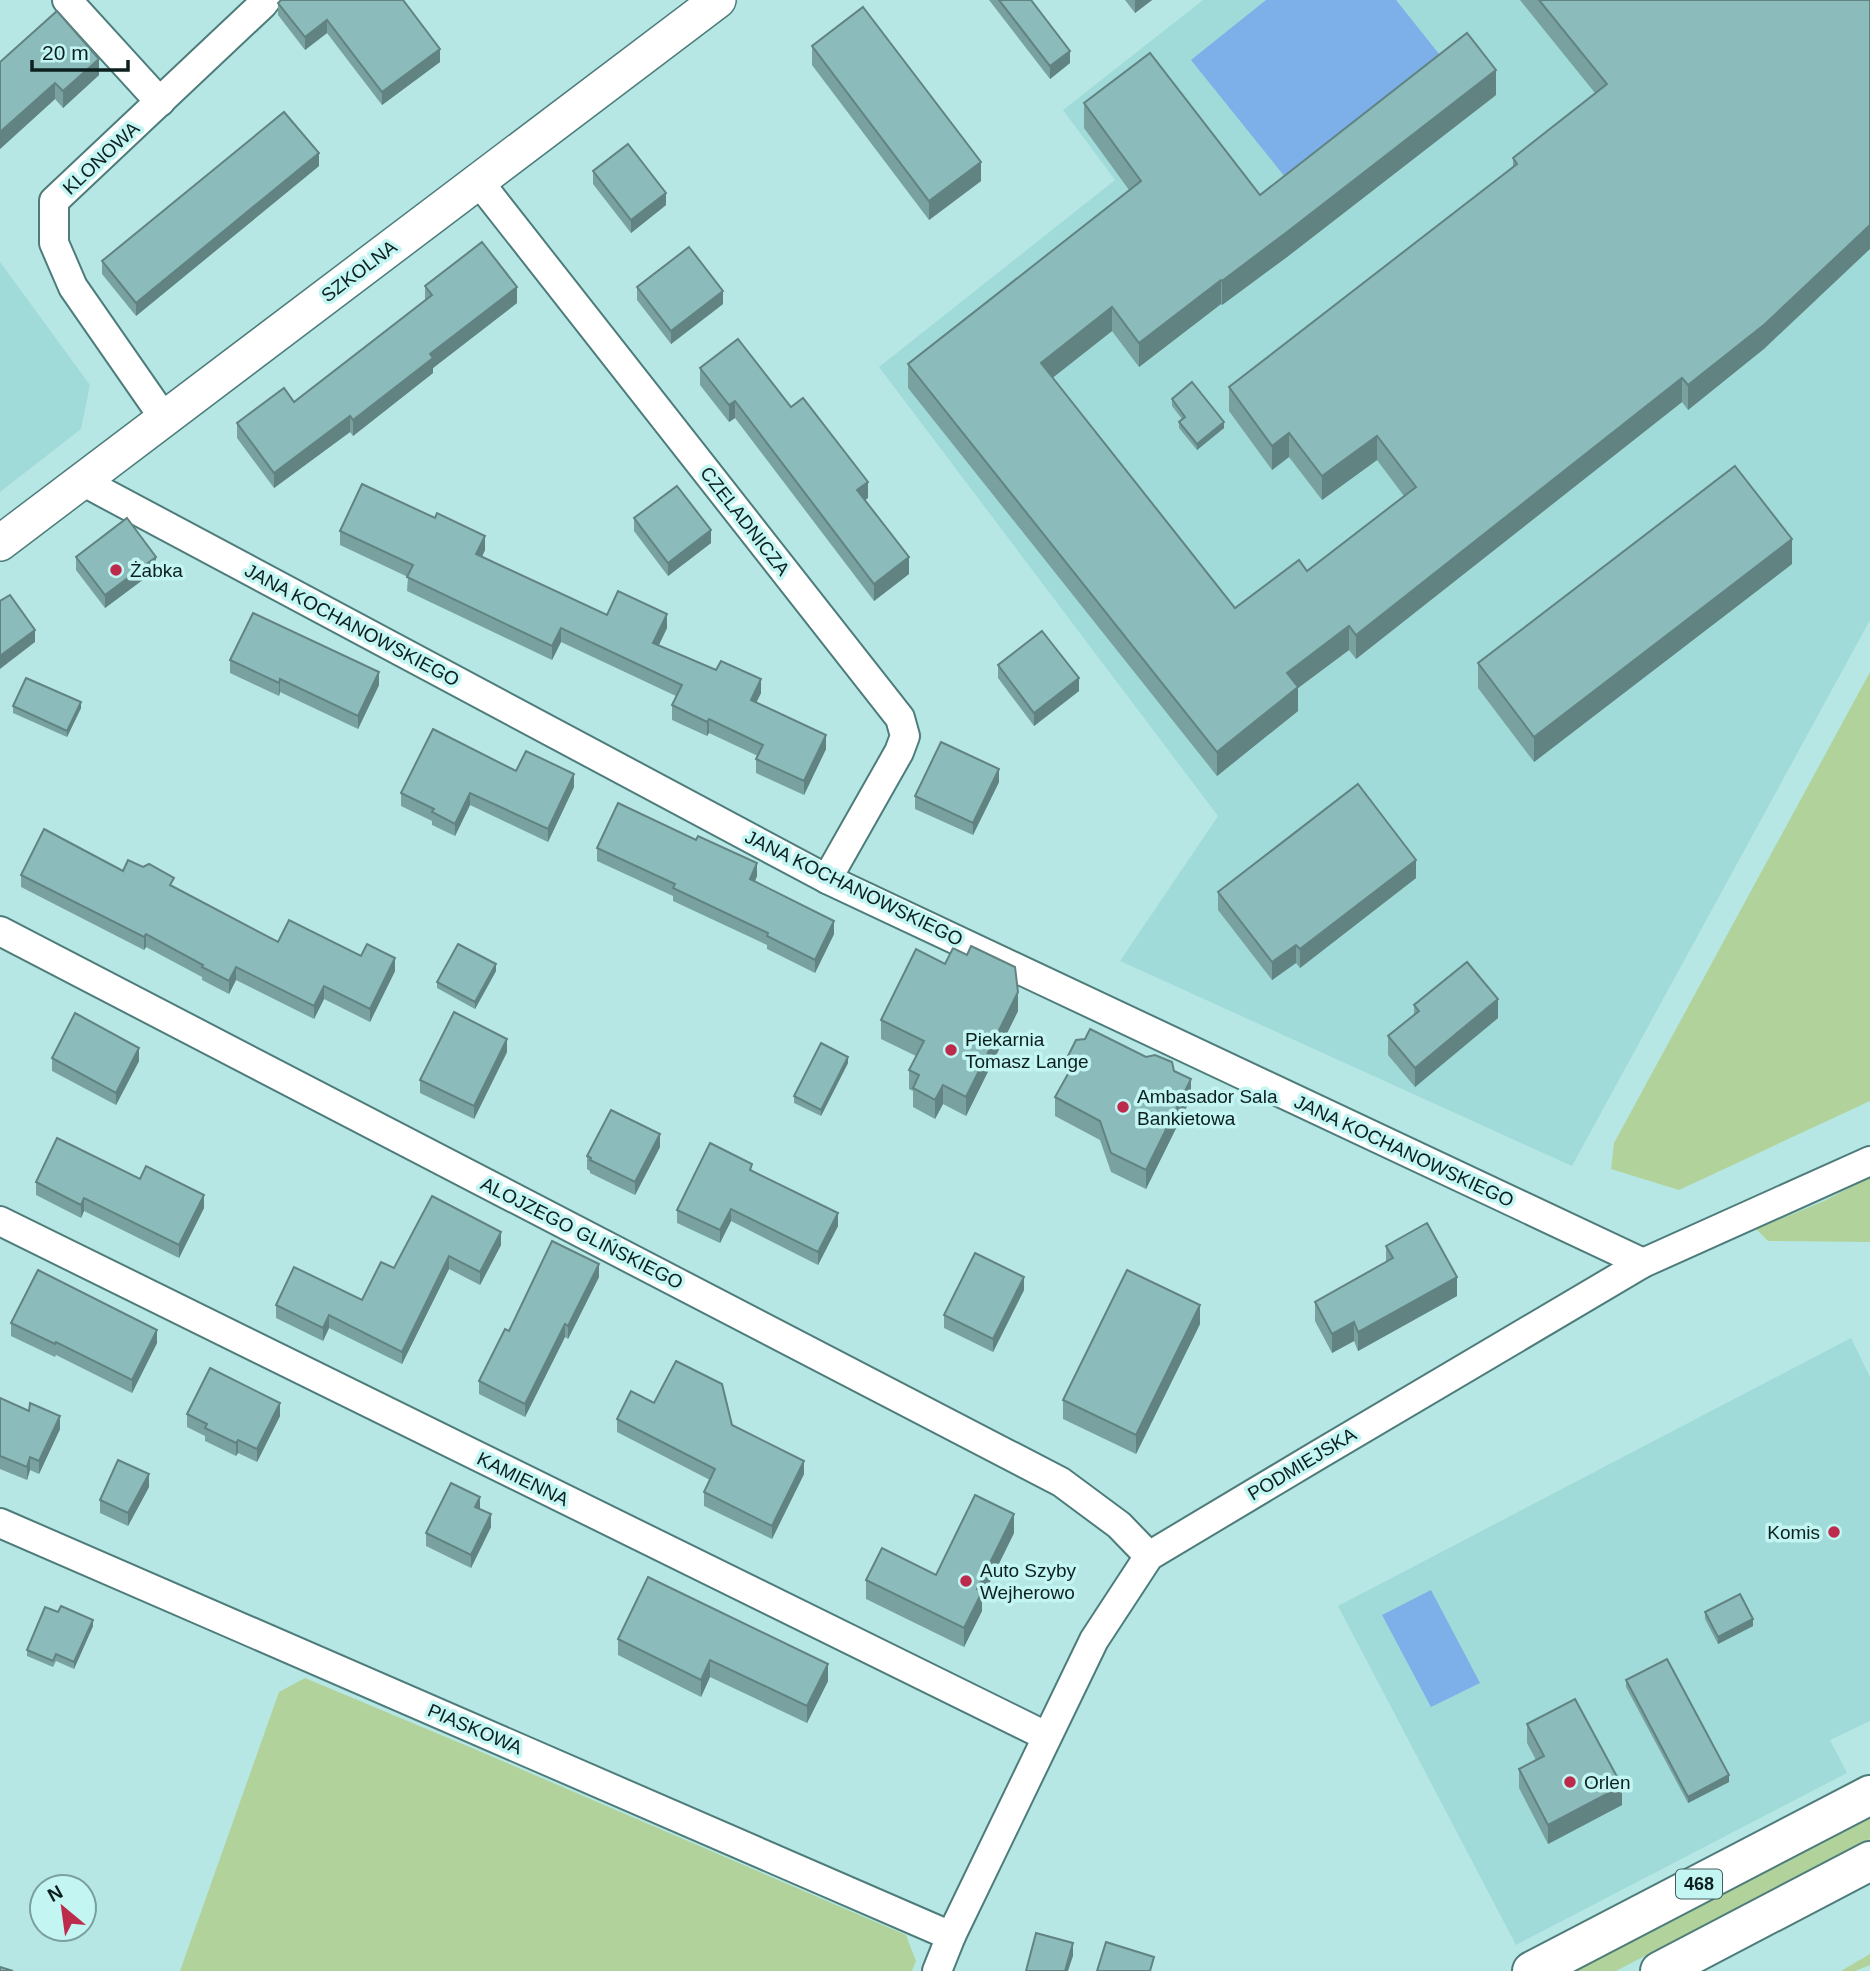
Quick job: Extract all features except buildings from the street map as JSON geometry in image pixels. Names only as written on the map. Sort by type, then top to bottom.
[{"type":"main road","name":"468","points":[[1532,1971],[1870,1795]]},
{"type":"main road","points":[[1660,1971],[1870,1861]]},
{"type":"street","points":[[67,0],[160,102]]},
{"type":"street","name":"KLONOWA","points":[[164,418],[73,288],[54,243],[54,201],[266,0]]},
{"type":"street","name":"SZKOLNA","points":[[0,543],[718,0]]},
{"type":"street","name":"CZELADNICZA","points":[[479,181],[900,719],[905,736],[900,752],[827,878]]},
{"type":"street","name":"JANA KOCHANOWSKIEGO","points":[[82,481],[827,878],[1643,1263]]},
{"type":"street","name":"ALOJZEGO GLIŃSKIEGO","points":[[0,931],[1061,1482],[1119,1525],[1149,1556]]},
{"type":"street","name":"PODMIEJSKA","points":[[937,1971],[951,1936],[1094,1640],[1149,1556],[1643,1263],[1870,1161]]},
{"type":"street","name":"KAMIENNA","points":[[0,1221],[1046,1737]]},
{"type":"street","name":"PIASKOWA","points":[[0,1523],[951,1936]]},
{"type":"shaded area","points":[[1203,0],[1870,0],[1870,620],[1572,1166],[1120,961],[1218,816],[879,367],[1115,180],[1063,110]]},
{"type":"shaded area","points":[[0,262],[90,385],[81,429],[0,492]]},
{"type":"shaded area","points":[[1851,1338],[1870,1377],[1870,1721],[1830,1740],[1847,1773],[1516,1945],[1338,1606]]},
{"type":"green space","points":[[1870,672],[1870,1101],[1679,1190],[1611,1169],[1614,1143]]},
{"type":"green space","points":[[1870,1177],[1870,1242],[1768,1241],[1756,1229],[1824,1201]]},
{"type":"green space","points":[[305,1678],[906,1935],[916,1961],[912,1971],[180,1971],[279,1692]]},
{"type":"green space","points":[[1870,1812],[1870,1839],[1616,1971],[1564,1971]]},
{"type":"green space","points":[[1870,1954],[1870,1965],[1855,1971],[1841,1971]]},
{"type":"water","points":[[1266,0],[1396,0],[1443,59],[1289,182],[1191,60]]},
{"type":"water","points":[[1431,1590],[1480,1683],[1431,1707],[1382,1615]]},
{"type":"place","name":"Żabka","points":[[116,570]]},
{"type":"place","name":"Piekarnia Tomasz Lange","points":[[951,1050]]},
{"type":"place","name":"Ambasador Sala Bankietowa","points":[[1123,1107]]},
{"type":"place","name":"Komis","points":[[1834,1532]]},
{"type":"place","name":"Auto Szyby Wejherowo","points":[[966,1581]]},
{"type":"place","name":"Orlen","points":[[1570,1782]]}]
